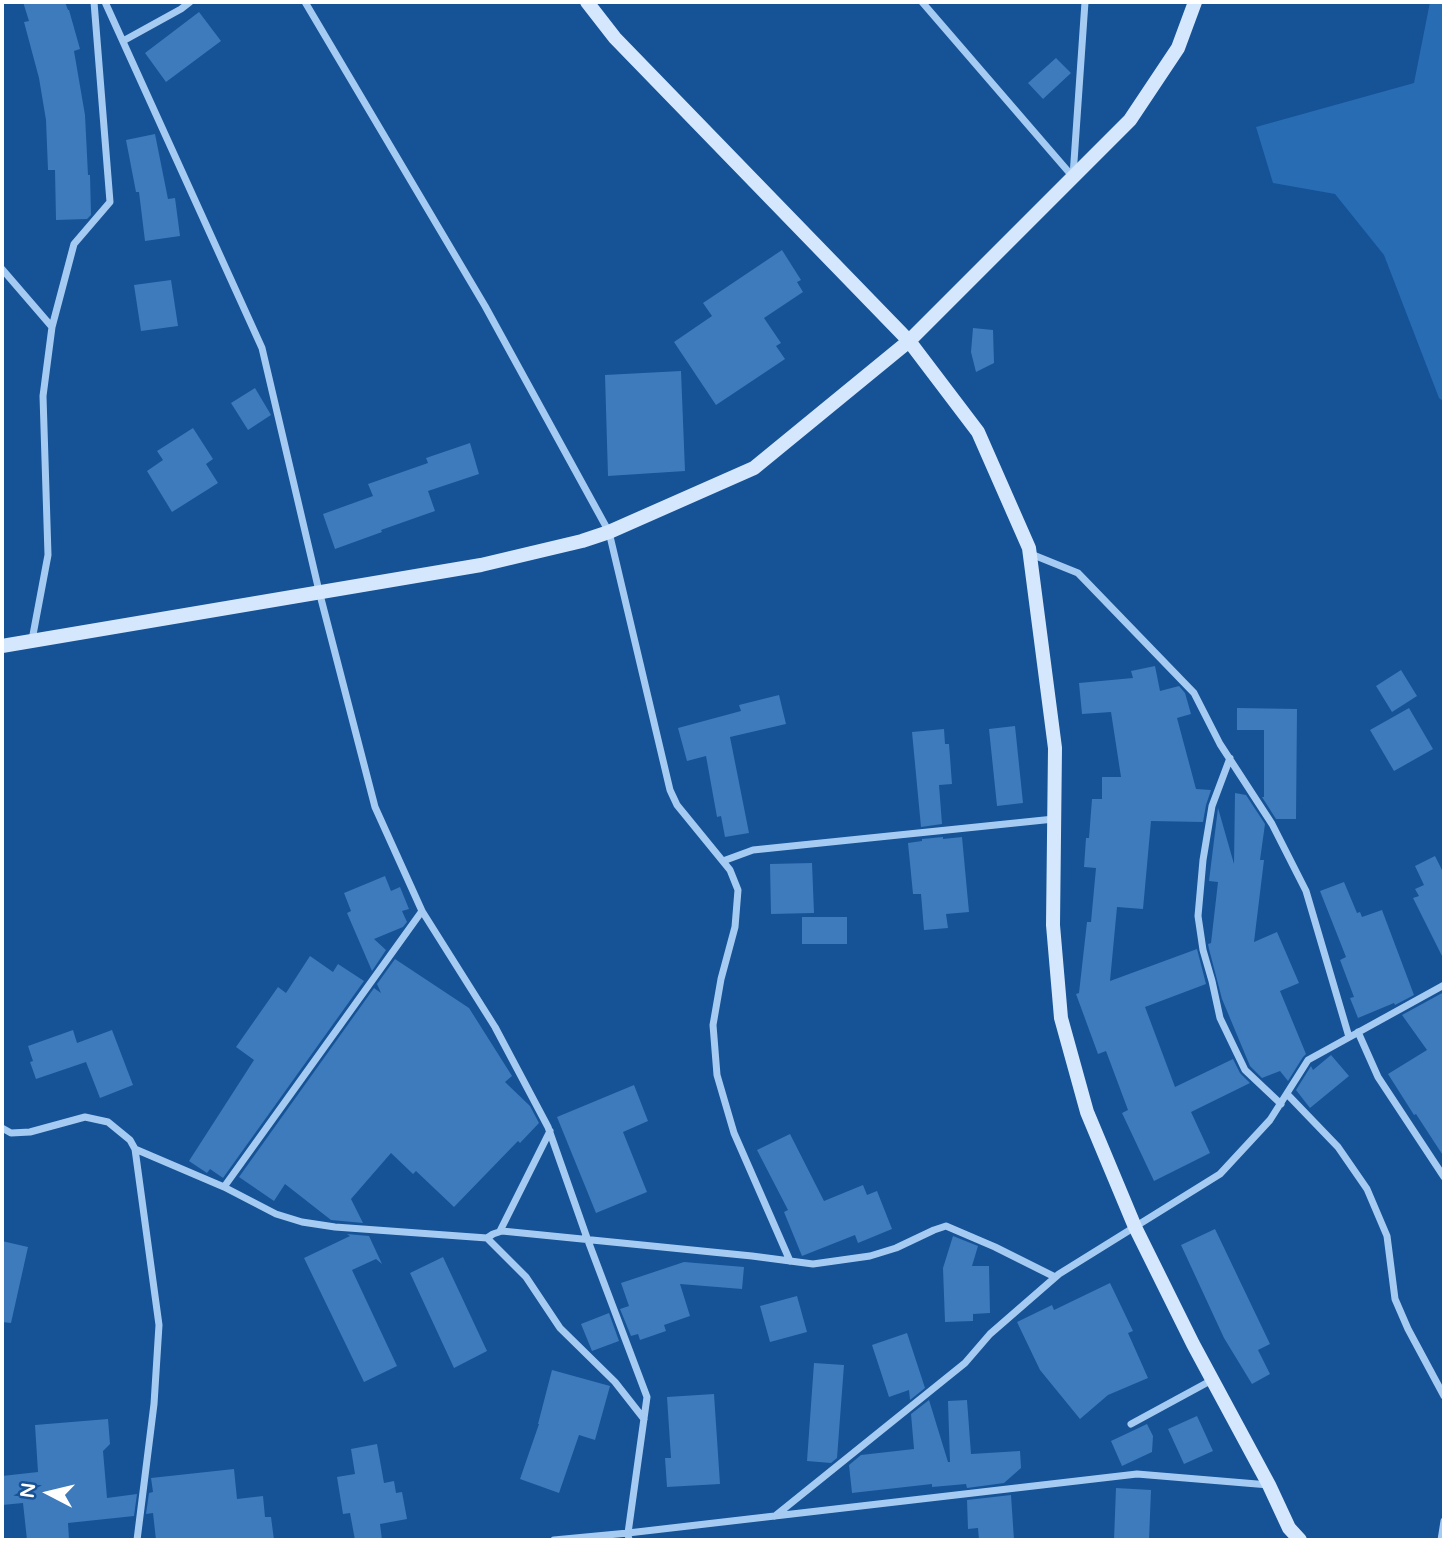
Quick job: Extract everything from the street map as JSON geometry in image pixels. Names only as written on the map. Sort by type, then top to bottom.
[{"type":"street","points":[[32,640],[48,555],[43,396],[52,327],[74,244],[110,202],[94,2]]},
{"type":"street","points":[[105,2],[262,348],[319,591],[375,807],[422,911],[495,1027],[550,1131],[647,1397],[628,1537]]},
{"type":"street","points":[[123,41],[190,2]]},
{"type":"street","points":[[305,2],[485,306],[609,532],[670,790],[677,805],[730,870],[738,890],[735,928],[721,979],[713,1025],[717,1075],[734,1133],[790,1261]]},
{"type":"street","points":[[587,2],[615,38],[909,341],[978,432],[1030,554],[1055,748],[1053,925],[1060,1018],[1087,1112],[1135,1227],[1289,1528],[1300,1540]]},
{"type":"street","points":[[922,2],[1073,177]]},
{"type":"street","points":[[1073,177],[1084,2]]},
{"type":"street","points":[[2,646],[481,565],[609,532],[754,468],[909,341],[1130,120],[1178,48],[1195,2]]},
{"type":"street","points":[[2,269],[52,327]]},
{"type":"street","points":[[1030,554],[1078,573],[1194,693],[1220,744],[1272,824],[1306,891],[1349,1037]]},
{"type":"street","points":[[1230,758],[1212,806],[1203,860],[1198,916],[1203,950],[1220,1018],[1245,1070],[1281,1104]]},
{"type":"street","points":[[723,861],[753,850],[1054,819]]},
{"type":"street","points":[[225,1187],[422,911]]},
{"type":"street","points":[[775,1516],[965,1363],[990,1334],[1055,1278],[1220,1174],[1270,1120],[1308,1060],[1444,985]]},
{"type":"street","points":[[1358,1032],[1378,1077],[1444,1177]]},
{"type":"street","points":[[1287,1094],[1338,1147],[1367,1189],[1387,1236],[1395,1299],[1444,1396]]},
{"type":"street","points":[[2,1128],[12,1133],[30,1132],[85,1116],[108,1122],[131,1140],[135,1149],[159,1325],[154,1404],[137,1540]]},
{"type":"street","points":[[500,1231],[550,1131]]},
{"type":"street","points":[[135,1149],[225,1187],[276,1214],[302,1222],[335,1227],[487,1238],[500,1231],[587,1238],[813,1264],[870,1256],[896,1248],[946,1226],[995,1247],[1055,1278]]},
{"type":"street","points":[[487,1238],[526,1276],[560,1328],[615,1382],[644,1419]]},
{"type":"street","points":[[1130,1424],[1212,1380]]},
{"type":"street","points":[[554,1540],[628,1537],[775,1516],[1137,1474],[1269,1485]]},
{"type":"street","points":[[1440,1540],[1444,1521]]},
{"type":"shaded area","points":[[1430,2],[1444,2],[1444,402],[1439,398],[1384,255],[1335,194],[1273,183],[1256,127],[1414,83]]},
{"type":"building","points":[[23,2],[65,2],[69,10],[80,49],[74,51],[85,115],[90,175],[91,215],[87,219],[56,220],[55,170],[48,170],[46,120],[39,78],[24,22],[29,21]]},
{"type":"building","points":[[199,12],[221,41],[166,82],[145,53]]},
{"type":"building","points":[[1056,58],[1071,73],[1043,99],[1028,83]]},
{"type":"building","points":[[155,134],[168,199],[175,198],[180,236],[145,241],[139,192],[136,192],[126,140]]},
{"type":"building","points":[[782,250],[801,280],[797,282],[803,292],[764,318],[781,343],[776,346],[785,359],[716,405],[674,342],[712,316],[703,303]]},
{"type":"building","points":[[171,280],[178,326],[141,331],[134,285]]},
{"type":"building","points":[[973,328],[993,330],[994,363],[976,372],[971,352]]},
{"type":"building","points":[[681,371],[685,471],[608,476],[605,375]]},
{"type":"building","points":[[255,388],[271,415],[248,430],[231,403]]},
{"type":"building","points":[[193,428],[213,459],[206,464],[218,483],[172,512],[147,471],[163,460],[157,451]]},
{"type":"building","points":[[470,443],[479,474],[428,491],[435,511],[335,549],[323,514],[373,496],[368,484],[428,463],[426,458]]},
{"type":"building","points":[[1155,666],[1160,691],[1179,686],[1185,693],[1191,714],[1177,718],[1196,789],[1211,790],[1203,822],[1151,821],[1143,909],[1117,907],[1110,981],[1197,949],[1206,984],[1145,1007],[1175,1087],[1233,1059],[1240,1073],[1250,1083],[1191,1112],[1210,1153],[1154,1181],[1122,1113],[1128,1110],[1106,1051],[1098,1054],[1076,994],[1079,993],[1087,922],[1091,922],[1096,868],[1084,867],[1092,799],[1102,799],[1102,777],[1121,777],[1111,712],[1082,714],[1079,683],[1133,678],[1131,671]]},
{"type":"building","points":[[1401,670],[1417,696],[1392,712],[1376,686]]},
{"type":"building","points":[[779,695],[786,724],[730,737],[749,833],[725,837],[721,816],[717,817],[706,756],[687,761],[678,728],[741,711],[739,705]]},
{"type":"building","points":[[1237,708],[1297,709],[1296,819],[1276,819],[1262,797],[1264,730],[1237,730]]},
{"type":"building","points":[[1409,708],[1433,749],[1394,771],[1370,730]]},
{"type":"building","points":[[1015,726],[1023,803],[997,806],[989,729]]},
{"type":"building","points":[[944,729],[945,744],[949,744],[952,784],[939,785],[942,824],[921,827],[912,732]]},
{"type":"building","points":[[1235,793],[1246,795],[1265,824],[1260,860],[1264,860],[1254,942],[1277,932],[1299,983],[1280,991],[1306,1054],[1288,1081],[1280,1071],[1262,1078],[1250,1066],[1222,999],[1208,944],[1211,943],[1218,882],[1209,881],[1218,808],[1234,864]]},
{"type":"building","points":[[962,837],[969,912],[946,914],[948,928],[924,930],[921,894],[913,894],[908,843]]},
{"type":"building","points":[[1435,856],[1444,874],[1444,960],[1413,898],[1419,896],[1415,889],[1424,885],[1415,866]]},
{"type":"building","points":[[812,863],[814,913],[771,914],[770,864]]},
{"type":"building","points":[[385,876],[391,891],[400,887],[409,909],[402,911],[407,922],[403,927],[374,939],[386,950],[372,971],[347,913],[351,911],[344,893]]},
{"type":"building","points":[[1344,882],[1357,913],[1360,912],[1362,917],[1382,910],[1414,995],[1358,1018],[1350,998],[1354,997],[1340,960],[1346,957],[1320,891]]},
{"type":"building","points":[[802,917],[847,917],[847,944],[802,944]]},
{"type":"building","points":[[310,956],[333,972],[338,964],[364,981],[223,1178],[210,1169],[207,1173],[189,1161],[254,1060],[236,1047],[278,987],[286,993]]},
{"type":"building","points":[[395,959],[469,1008],[512,1076],[505,1082],[530,1106],[539,1123],[454,1207],[416,1171],[413,1174],[391,1153],[351,1199],[363,1223],[331,1220],[285,1184],[274,1201],[239,1177],[374,988],[381,993],[377,984]]},
{"type":"building","points":[[1444,992],[1444,1157],[1388,1074],[1427,1050],[1402,1015]]},
{"type":"building","points":[[73,1030],[77,1043],[112,1030],[133,1085],[100,1098],[86,1062],[36,1079],[28,1046]]},
{"type":"building","points":[[1331,1055],[1349,1076],[1310,1108],[1296,1090],[1311,1066],[1313,1070]]},
{"type":"building","points":[[634,1085],[648,1121],[623,1132],[647,1192],[596,1213],[557,1117]]},
{"type":"building","points":[[790,1134],[824,1201],[863,1185],[867,1195],[877,1191],[892,1229],[858,1243],[855,1235],[802,1256],[784,1212],[788,1210],[757,1150]]},
{"type":"building","points":[[1215,1229],[1270,1344],[1258,1350],[1270,1374],[1252,1384],[1224,1338],[1181,1245]]},
{"type":"building","points":[[347,1234],[369,1236],[382,1264],[376,1259],[352,1270],[397,1366],[364,1382],[304,1258],[350,1236]]},
{"type":"building","points":[[953,1236],[978,1246],[972,1266],[989,1266],[990,1313],[973,1314],[973,1321],[945,1322],[943,1268]]},
{"type":"building","points":[[2,1241],[28,1247],[11,1323],[2,1322]]},
{"type":"building","points":[[443,1257],[487,1351],[454,1368],[410,1273]]},
{"type":"building","points":[[684,1262],[744,1267],[742,1289],[680,1284],[690,1316],[664,1325],[666,1331],[640,1340],[638,1334],[631,1336],[620,1309],[629,1306],[621,1283]]},
{"type":"building","points":[[1110,1283],[1133,1331],[1128,1333],[1148,1378],[1108,1395],[1080,1419],[1040,1370],[1017,1322],[1052,1305],[1054,1310]]},
{"type":"building","points":[[797,1296],[807,1332],[770,1342],[760,1306]]},
{"type":"building","points":[[609,1313],[619,1341],[592,1351],[581,1324]]},
{"type":"building","points":[[907,1333],[925,1388],[910,1400],[909,1390],[889,1397],[872,1345]]},
{"type":"building","points":[[814,1363],[844,1365],[837,1458],[831,1463],[807,1461]]},
{"type":"building","points":[[552,1370],[610,1386],[595,1440],[579,1435],[559,1493],[520,1479],[539,1424]]},
{"type":"building","points":[[714,1394],[720,1484],[667,1487],[665,1458],[671,1458],[667,1397]]},
{"type":"building","points":[[929,1400],[948,1462],[948,1401],[967,1400],[971,1454],[1020,1451],[1021,1468],[1004,1483],[967,1488],[966,1484],[932,1487],[932,1484],[852,1493],[849,1465],[861,1455],[914,1449],[911,1414]]},
{"type":"building","points":[[1197,1416],[1213,1451],[1184,1464],[1168,1429]]},
{"type":"building","points":[[108,1419],[110,1444],[103,1451],[107,1498],[137,1494],[134,1516],[68,1523],[69,1539],[27,1540],[23,1503],[2,1505],[2,1476],[38,1472],[35,1425]]},
{"type":"building","points":[[1147,1424],[1153,1436],[1152,1452],[1122,1466],[1111,1441]]},
{"type":"building","points":[[377,1444],[384,1483],[394,1481],[396,1493],[402,1492],[407,1519],[380,1524],[382,1540],[355,1540],[350,1513],[343,1514],[337,1477],[355,1474],[351,1449]]},
{"type":"building","points":[[234,1469],[237,1499],[263,1496],[265,1517],[271,1517],[274,1540],[156,1540],[153,1513],[146,1514],[149,1493],[153,1492],[151,1478]]},
{"type":"building","points":[[1116,1488],[1151,1490],[1149,1540],[1114,1540]]},
{"type":"building","points":[[1011,1495],[1014,1540],[979,1540],[978,1528],[968,1529],[967,1500]]}]
